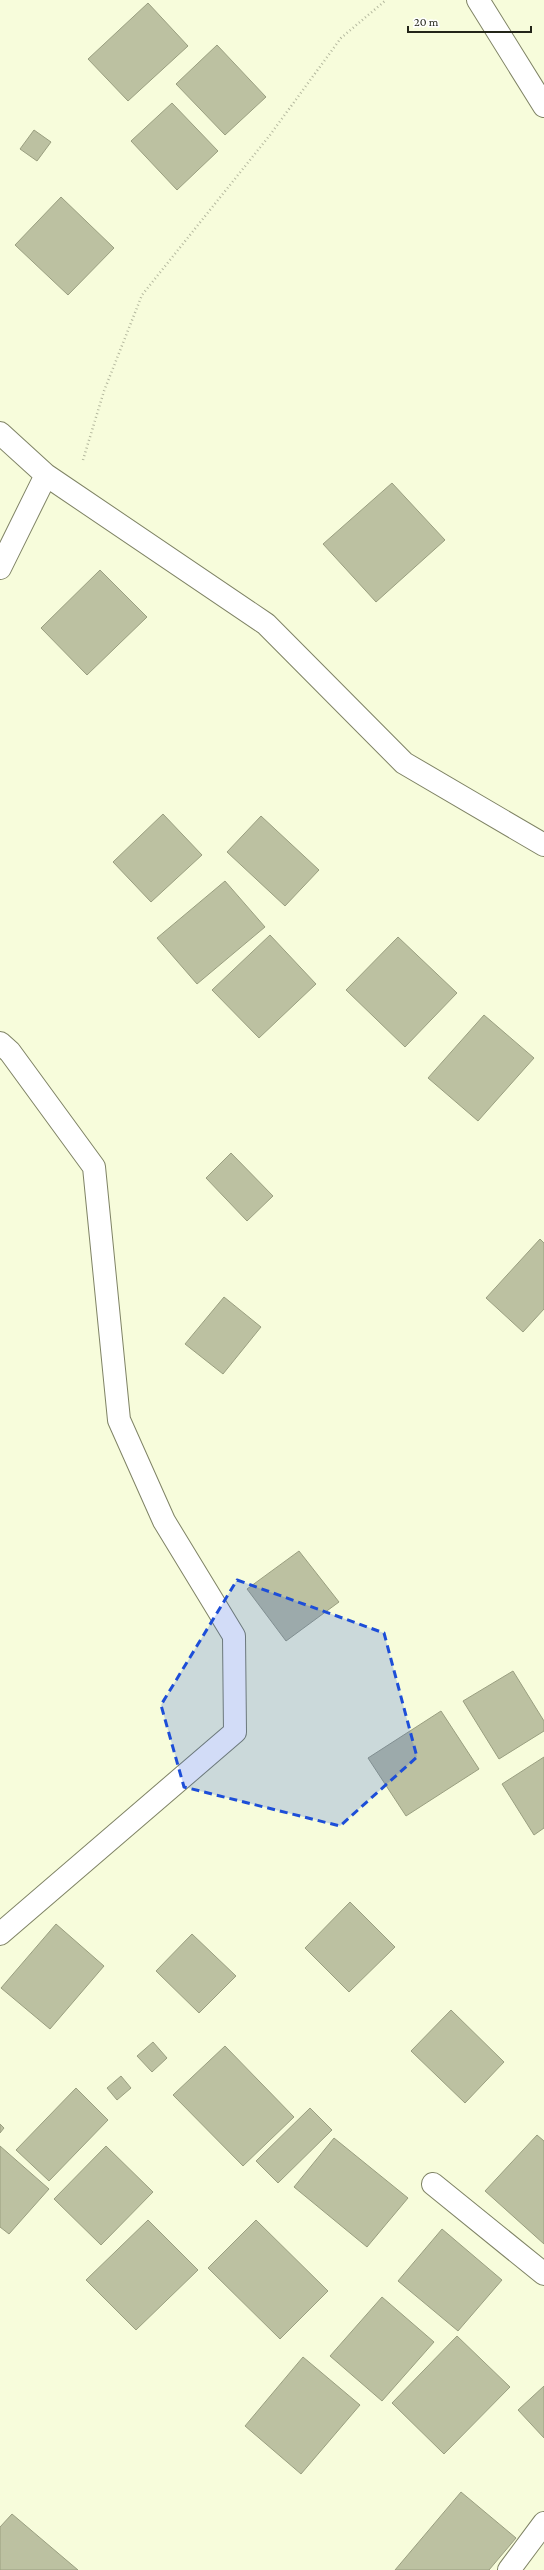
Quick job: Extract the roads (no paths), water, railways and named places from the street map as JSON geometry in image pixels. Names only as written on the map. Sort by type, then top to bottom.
[{"type":"street","points":[[478,0],[544,106]]},
{"type":"street","points":[[0,433],[46,475],[266,624],[404,763],[544,845]]},
{"type":"street","points":[[0,568],[46,475]]},
{"type":"street","points":[[0,1043],[10,1052],[94,1167],[119,1420],[164,1521],[234,1636],[235,1732],[0,1934]]},
{"type":"street","points":[[434,2184],[544,2274]]},
{"type":"street","points":[[509,2570],[544,2523]]}]
